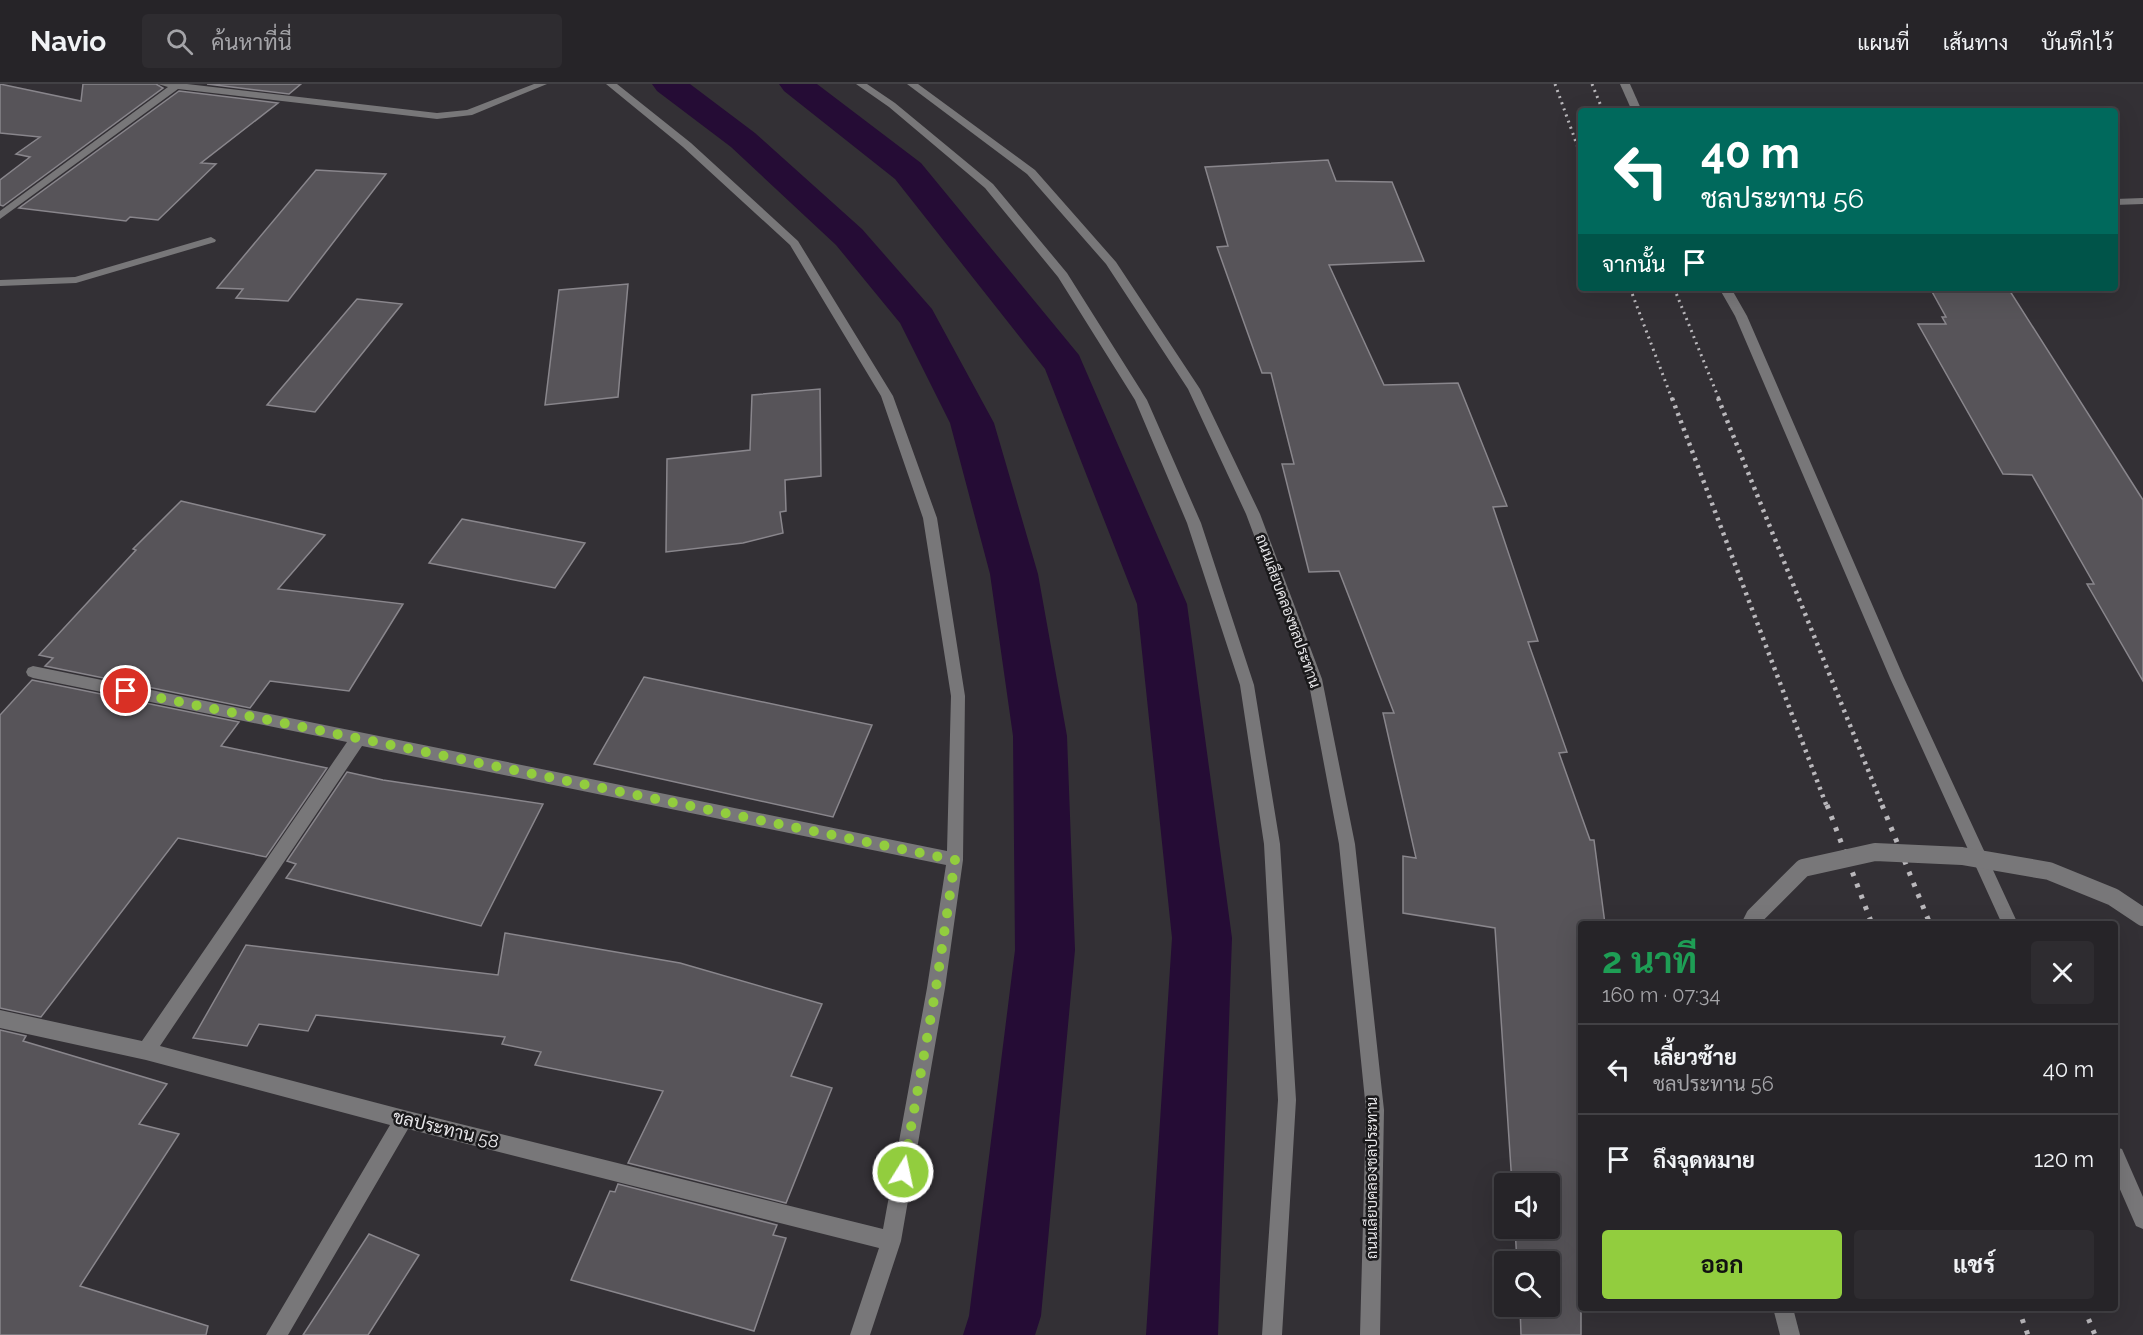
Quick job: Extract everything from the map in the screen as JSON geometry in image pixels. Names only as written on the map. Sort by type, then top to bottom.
[{"type":"street","points":[[163,84],[444,116],[469,114],[542,84]]},
{"type":"street","points":[[611,84],[687,145],[794,243],[887,396],[930,518],[958,696],[955,860],[936,988],[891,1240],[860,1335]]},
{"type":"street","points":[[861,84],[892,105],[989,186],[1063,275],[1141,400],[1194,523],[1247,685],[1272,844],[1287,1100],[1272,1335]]},
{"type":"street","name":"ถนนเลียบคลองชลประทาน","points":[[912,84],[1031,172],[1110,262],[1194,389],[1253,514],[1311,668],[1347,844],[1375,1110],[1370,1335]]},
{"type":"street","points":[[1625,84],[1636,108]]},
{"type":"street","points":[[0,216],[177,86]]},
{"type":"street","points":[[2118,202],[2143,201]]},
{"type":"street","points":[[0,283],[76,280],[211,240]]},
{"type":"street","points":[[1727,291],[1740,316],[1897,678],[2009,921]]},
{"type":"street","points":[[33,672],[955,860]]},
{"type":"street","points":[[146,1051],[358,738]]},
{"type":"street","points":[[1752,921],[1803,868],[1875,852],[1962,856],[2049,871],[2113,897],[2143,917]]},
{"type":"street","name":"ชลประทาน 58","points":[[0,1019],[146,1051],[405,1119],[891,1240]]},
{"type":"street","points":[[276,1335],[405,1119]]},
{"type":"street","points":[[2118,1163],[2143,1219]]},
{"type":"street","points":[[1784,1311],[1790,1335]]},
{"type":"building","points":[[0,84],[81,101],[83,84],[156,84],[163,88],[3,206],[0,205],[0,180],[30,157],[16,154],[40,137],[0,133]]},
{"type":"building","points":[[207,84],[301,84],[289,94]]},
{"type":"building","points":[[179,91],[278,103],[201,163],[216,164],[158,220],[130,217],[126,221],[19,208]]},
{"type":"building","points":[[1328,160],[1336,181],[1392,182],[1424,261],[1329,265],[1384,385],[1458,383],[1507,506],[1493,507],[1538,641],[1528,642],[1567,752],[1559,753],[1590,840],[1594,840],[1605,921],[1578,921],[1578,1311],[1581,1311],[1581,1335],[1521,1335],[1520,1317],[1560,1317],[1560,1251],[1516,1251],[1516,1239],[1560,1239],[1560,1173],[1511,1173],[1495,928],[1403,913],[1403,856],[1416,858],[1383,713],[1394,713],[1339,571],[1309,572],[1282,464],[1294,464],[1271,373],[1262,373],[1217,247],[1228,246],[1205,167]]},
{"type":"building","points":[[316,170],[386,174],[288,301],[236,298],[243,289],[217,288]]},
{"type":"building","points":[[628,284],[618,397],[545,405],[559,290]]},
{"type":"building","points":[[1932,291],[2010,291],[2143,500],[2143,681],[2087,584],[2094,584],[2032,475],[2003,474],[1918,324],[1946,324],[1942,317],[1946,317]]},
{"type":"building","points":[[357,299],[402,304],[315,412],[267,405]]},
{"type":"building","points":[[820,389],[821,476],[785,480],[786,511],[780,512],[783,533],[743,543],[666,552],[667,459],[750,450],[752,395]]},
{"type":"building","points":[[181,501],[325,535],[278,589],[403,604],[349,691],[270,681],[250,708],[45,666],[53,658],[39,655],[136,550],[133,549]]},
{"type":"building","points":[[462,519],[585,543],[555,588],[429,563]]},
{"type":"building","points":[[644,677],[872,725],[833,817],[594,764]]},
{"type":"building","points":[[32,680],[239,722],[221,746],[327,768],[266,857],[178,838],[41,1017],[0,1008],[0,715]]},
{"type":"building","points":[[347,772],[383,780],[543,804],[481,926],[286,878],[296,864],[287,861]]},
{"type":"building","points":[[505,933],[680,963],[822,1004],[791,1076],[832,1088],[786,1203],[628,1163],[663,1091],[535,1065],[541,1052],[502,1044],[505,1037],[316,1015],[308,1031],[259,1024],[247,1046],[193,1038],[246,945],[498,975]]},
{"type":"building","points":[[0,1030],[26,1036],[23,1041],[167,1084],[139,1124],[179,1134],[80,1286],[208,1326],[206,1335],[0,1335]]},
{"type":"building","points":[[618,1184],[777,1225],[773,1235],[786,1238],[754,1331],[571,1280],[610,1191],[615,1192]]},
{"type":"building","points":[[369,1234],[419,1255],[368,1335],[303,1335]]},
{"type":"waterway","points":[[669,84],[743,140],[849,237],[918,318],[972,423],[1014,574],[1040,736],[1045,950],[1005,1316],[999,1335]]},
{"type":"waterway","points":[[796,84],[908,171],[1064,365],[1162,604],[1202,938],[1182,1335]]},
{"type":"railway","points":[[1555,84],[1578,148]]},
{"type":"railway","points":[[1592,84],[1602,108]]},
{"type":"railway","points":[[1631,291],[1672,399]]},
{"type":"railway","points":[[1675,291],[1719,399]]},
{"type":"railway","points":[[1672,398],[1827,807]]},
{"type":"railway","points":[[1718,398],[1883,807]]},
{"type":"railway","points":[[1827,805],[1871,921]]},
{"type":"railway","points":[[1882,805],[1929,921]]},
{"type":"railway","points":[[2019,1311],[2028,1335]]},
{"type":"railway","points":[[2085,1311],[2095,1335]]},
{"type":"route","points":[[126,691],[955,860],[936,988],[903,1172]]}]
